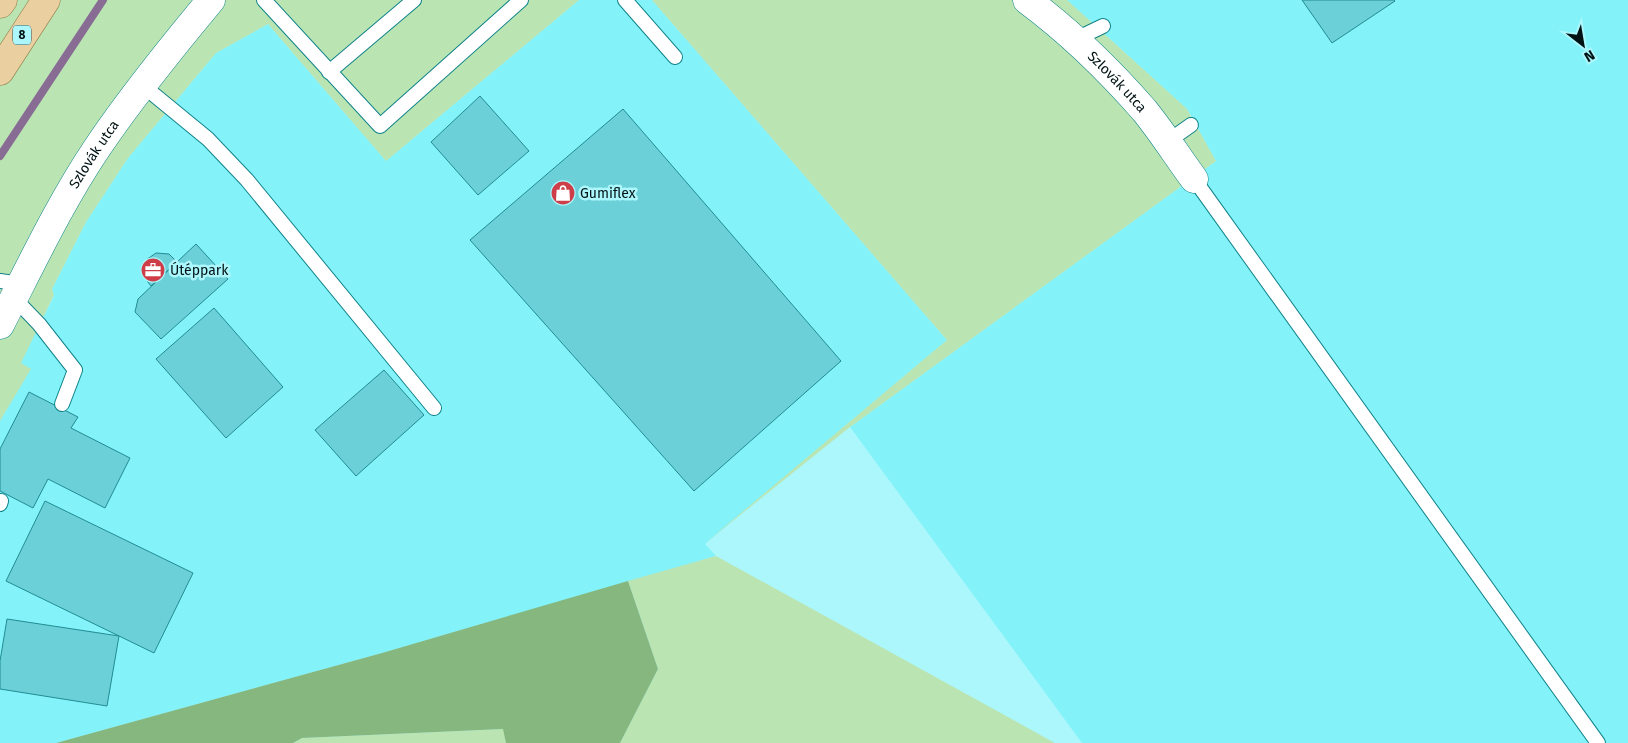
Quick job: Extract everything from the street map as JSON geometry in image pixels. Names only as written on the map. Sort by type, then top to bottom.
[{"type":"main road","points":[[0,4],[3,0]]},
{"type":"main road","name":"8","points":[[0,71],[46,0]]},
{"type":"street","name":"Szlovák utca","points":[[0,325],[12,287],[96,149],[141,84],[211,0]]},
{"type":"street","name":"Szlovák utca","points":[[1027,0],[1076,39],[1145,111],[1194,179]]},
{"type":"lane","points":[[264,0],[380,126],[521,0]]},
{"type":"lane","points":[[329,72],[414,0]]},
{"type":"lane","points":[[625,0],[674,57]]},
{"type":"lane","points":[[1076,39],[1103,26]]},
{"type":"lane","points":[[141,84],[208,139],[247,180],[434,408]]},
{"type":"lane","points":[[1167,142],[1191,125]]},
{"type":"lane","points":[[1194,179],[1598,743]]},
{"type":"lane","points":[[12,287],[75,370],[62,404]]},
{"type":"shaded area","points":[[579,0],[652,0],[947,340],[705,544],[716,556],[382,653],[56,743],[0,743],[0,421],[30,369],[20,363],[54,296],[52,289],[86,222],[128,158],[216,53],[268,24],[386,161]]},
{"type":"shaded area","points":[[1067,0],[1628,0],[1628,743],[1082,743],[850,427],[1216,161],[1187,109]]},
{"type":"green space","points":[[0,0],[579,0],[386,161],[268,24],[216,53],[128,158],[86,222],[52,289],[54,295],[21,363],[31,369],[0,421]]},
{"type":"green space","points":[[652,0],[1067,0],[1187,109],[1216,161],[850,427],[704,544],[947,340]]},
{"type":"green space","points":[[716,556],[1055,743],[620,743],[658,669],[628,581]]},
{"type":"green space","points":[[628,581],[658,669],[620,743],[506,743],[503,729],[302,738],[293,743],[56,743],[382,653]]},
{"type":"green space","points":[[504,729],[506,743],[293,743],[302,738]]},
{"type":"building","points":[[1302,0],[1394,0],[1395,1],[1332,43]]},
{"type":"building","points":[[480,96],[529,151],[478,195],[431,142]]},
{"type":"building","points":[[623,109],[841,361],[694,491],[470,240]]},
{"type":"building","points":[[196,244],[228,279],[161,339],[135,312],[138,299]]},
{"type":"building","points":[[156,253],[169,254],[177,262],[151,286],[144,277],[143,265],[146,260]]},
{"type":"building","points":[[214,308],[283,387],[226,438],[156,359]]},
{"type":"building","points":[[384,370],[424,415],[356,476],[315,430]]},
{"type":"building","points":[[29,392],[78,417],[71,428],[130,458],[105,508],[48,479],[33,508],[0,491],[0,449]]},
{"type":"building","points":[[45,501],[193,573],[154,653],[6,581]]},
{"type":"building","points":[[7,619],[119,636],[107,706],[0,689],[0,661]]},
{"type":"waterway","points":[[0,156],[103,0]]},
{"type":"place","name":"Gumiflex","points":[[563,193]]},
{"type":"place","name":"Útéppark","points":[[153,270]]}]
